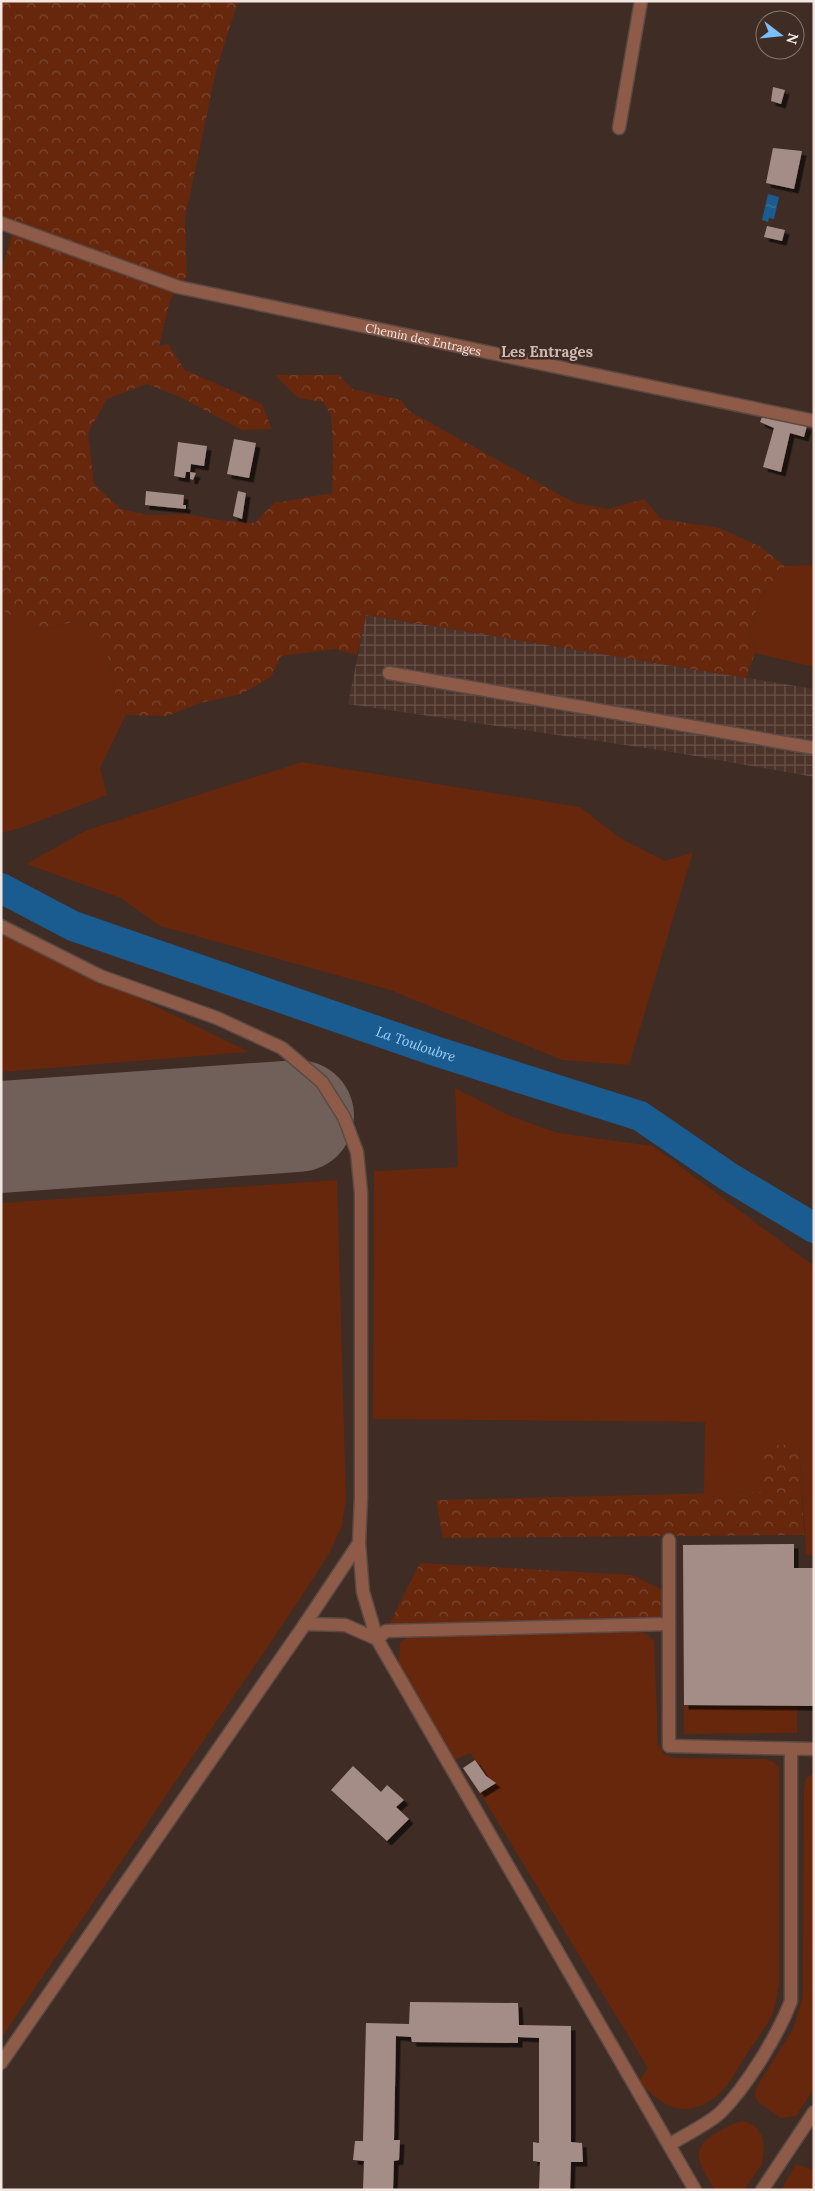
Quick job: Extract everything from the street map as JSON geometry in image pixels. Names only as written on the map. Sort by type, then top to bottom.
[{"type":"street","points":[[619,128],[640,1]]},
{"type":"street","name":"Chemin des Entrages","points":[[1,223],[178,287],[814,421]]},
{"type":"street","points":[[389,673],[814,748]]},
{"type":"street","points":[[1,926],[100,976],[216,1018],[282,1048],[322,1082],[344,1117],[357,1152],[361,1193],[361,1497],[359,1544],[364,1592],[377,1639],[695,2190]]},
{"type":"street","points":[[669,1540],[669,1746],[814,1749]]},
{"type":"street","points":[[1,2063],[359,1544]]},
{"type":"street","points":[[304,1624],[346,1625],[377,1639]]},
{"type":"street","points":[[377,1639],[386,1631],[669,1624]]},
{"type":"street","points":[[668,2145],[720,2113],[744,2083],[783,2020],[791,2001],[791,1749]]},
{"type":"street","points":[[762,2190],[814,2112]]},
{"type":"shaded area","points":[[366,615],[814,689],[814,777],[666,751],[348,704]]},
{"type":"green space","points":[[1,1],[238,1],[216,71],[185,218],[187,276],[170,300],[159,346],[168,344],[185,370],[262,404],[272,429],[242,430],[180,397],[147,384],[107,399],[88,433],[94,484],[121,509],[147,515],[187,514],[225,521],[255,523],[274,503],[332,493],[333,448],[331,415],[323,402],[298,398],[275,375],[339,375],[352,389],[401,400],[409,411],[575,503],[608,509],[644,499],[661,519],[719,528],[759,546],[785,566],[760,598],[750,632],[755,653],[746,678],[366,615],[357,655],[335,649],[281,656],[271,677],[241,694],[200,703],[167,716],[126,715],[115,693],[107,652],[84,618],[47,630],[23,623],[1,609],[1,272],[12,235],[1,230]]},
{"type":"green space","points":[[814,565],[814,667],[755,653],[750,632],[760,598],[785,566]]},
{"type":"green space","points":[[1,609],[23,623],[47,630],[84,618],[107,652],[115,693],[126,715],[100,768],[107,795],[24,827],[1,833]]},
{"type":"green space","points":[[302,762],[580,807],[620,838],[665,861],[693,852],[629,1065],[562,1060],[390,990],[160,926],[121,898],[26,864],[87,830]]},
{"type":"green space","points":[[1,930],[249,1052],[1,1072]]},
{"type":"green space","points":[[455,1088],[510,1116],[558,1133],[653,1146],[814,1266],[814,1556],[806,1555],[799,1444],[762,1492],[704,1494],[705,1422],[373,1419],[374,1171],[458,1167]]},
{"type":"green space","points":[[337,1180],[346,1499],[342,1526],[330,1552],[302,1596],[1,2038],[1,1203]]},
{"type":"green space","points":[[799,1444],[804,1535],[443,1538],[436,1500],[761,1492],[761,1446]]},
{"type":"green space","points":[[420,1563],[632,1575],[669,1593],[669,1624],[386,1631]]},
{"type":"green space","points":[[639,1632],[648,1635],[654,1641],[658,1744],[664,1754],[675,1758],[765,1759],[774,1762],[779,1768],[779,1986],[775,2006],[767,2023],[724,2089],[709,2102],[687,2109],[676,2108],[657,2099],[639,2081],[648,2068],[480,1793],[495,1783],[486,1776],[470,1753],[455,1760],[398,1669],[400,1643],[407,1637]]},
{"type":"green space","points":[[684,1705],[797,1706],[797,1733],[684,1734]]},
{"type":"green space","points":[[814,1773],[814,2089],[796,2116],[781,2118],[758,2102],[755,2097],[756,2088],[793,2029],[803,1996],[804,1788],[806,1778]]},
{"type":"green space","points":[[743,2121],[755,2126],[762,2136],[764,2149],[762,2164],[744,2190],[715,2190],[701,2165],[699,2151],[708,2139],[718,2132],[730,2125]]},
{"type":"green space","points":[[796,2164],[814,2170],[814,2190],[781,2190]]},
{"type":"water","points":[[768,194],[779,197],[774,219],[769,218],[768,222],[762,220]]},
{"type":"building","points":[[773,87],[785,90],[781,104],[771,101]]},
{"type":"building","points":[[773,148],[802,151],[794,189],[766,183]]},
{"type":"building","points":[[767,226],[785,230],[782,241],[764,237]]},
{"type":"building","points":[[764,413],[807,426],[804,437],[790,433],[781,472],[763,467],[774,428],[760,422]]},
{"type":"building","points":[[234,439],[256,443],[249,478],[227,474]]},
{"type":"building","points":[[178,442],[207,446],[204,466],[191,464],[190,472],[186,472],[185,478],[174,476]]},
{"type":"building","points":[[190,472],[196,473],[193,480],[190,479]]},
{"type":"building","points":[[146,491],[184,495],[183,505],[186,505],[186,509],[145,505]]},
{"type":"building","points":[[238,491],[246,493],[242,519],[233,516]]},
{"type":"building","points":[[794,1544],[794,1568],[814,1568],[814,1706],[684,1705],[683,1545]]},
{"type":"building","points":[[475,1760],[486,1776],[496,1783],[480,1793],[463,1768]]},
{"type":"building","points":[[353,1766],[381,1792],[387,1785],[404,1800],[396,1807],[409,1819],[387,1841],[331,1790]]},
{"type":"building","points":[[410,2002],[518,2003],[519,2025],[571,2026],[571,2142],[582,2143],[583,2162],[571,2162],[570,2190],[539,2190],[540,2162],[533,2161],[533,2142],[539,2143],[539,2038],[518,2037],[518,2043],[412,2042],[411,2037],[396,2036],[394,2140],[400,2140],[399,2160],[394,2161],[393,2190],[363,2190],[364,2161],[353,2160],[355,2141],[363,2141],[366,2023],[409,2024]]},
{"type":"waterway","name":"La Touloubre","points":[[1,888],[73,926],[435,1051],[640,1116],[729,1177],[814,1228]]},
{"type":"runway","points":[[1,1137],[298,1116]]},
{"type":"district","name":"Les Entrages","points":[[547,351]]}]
